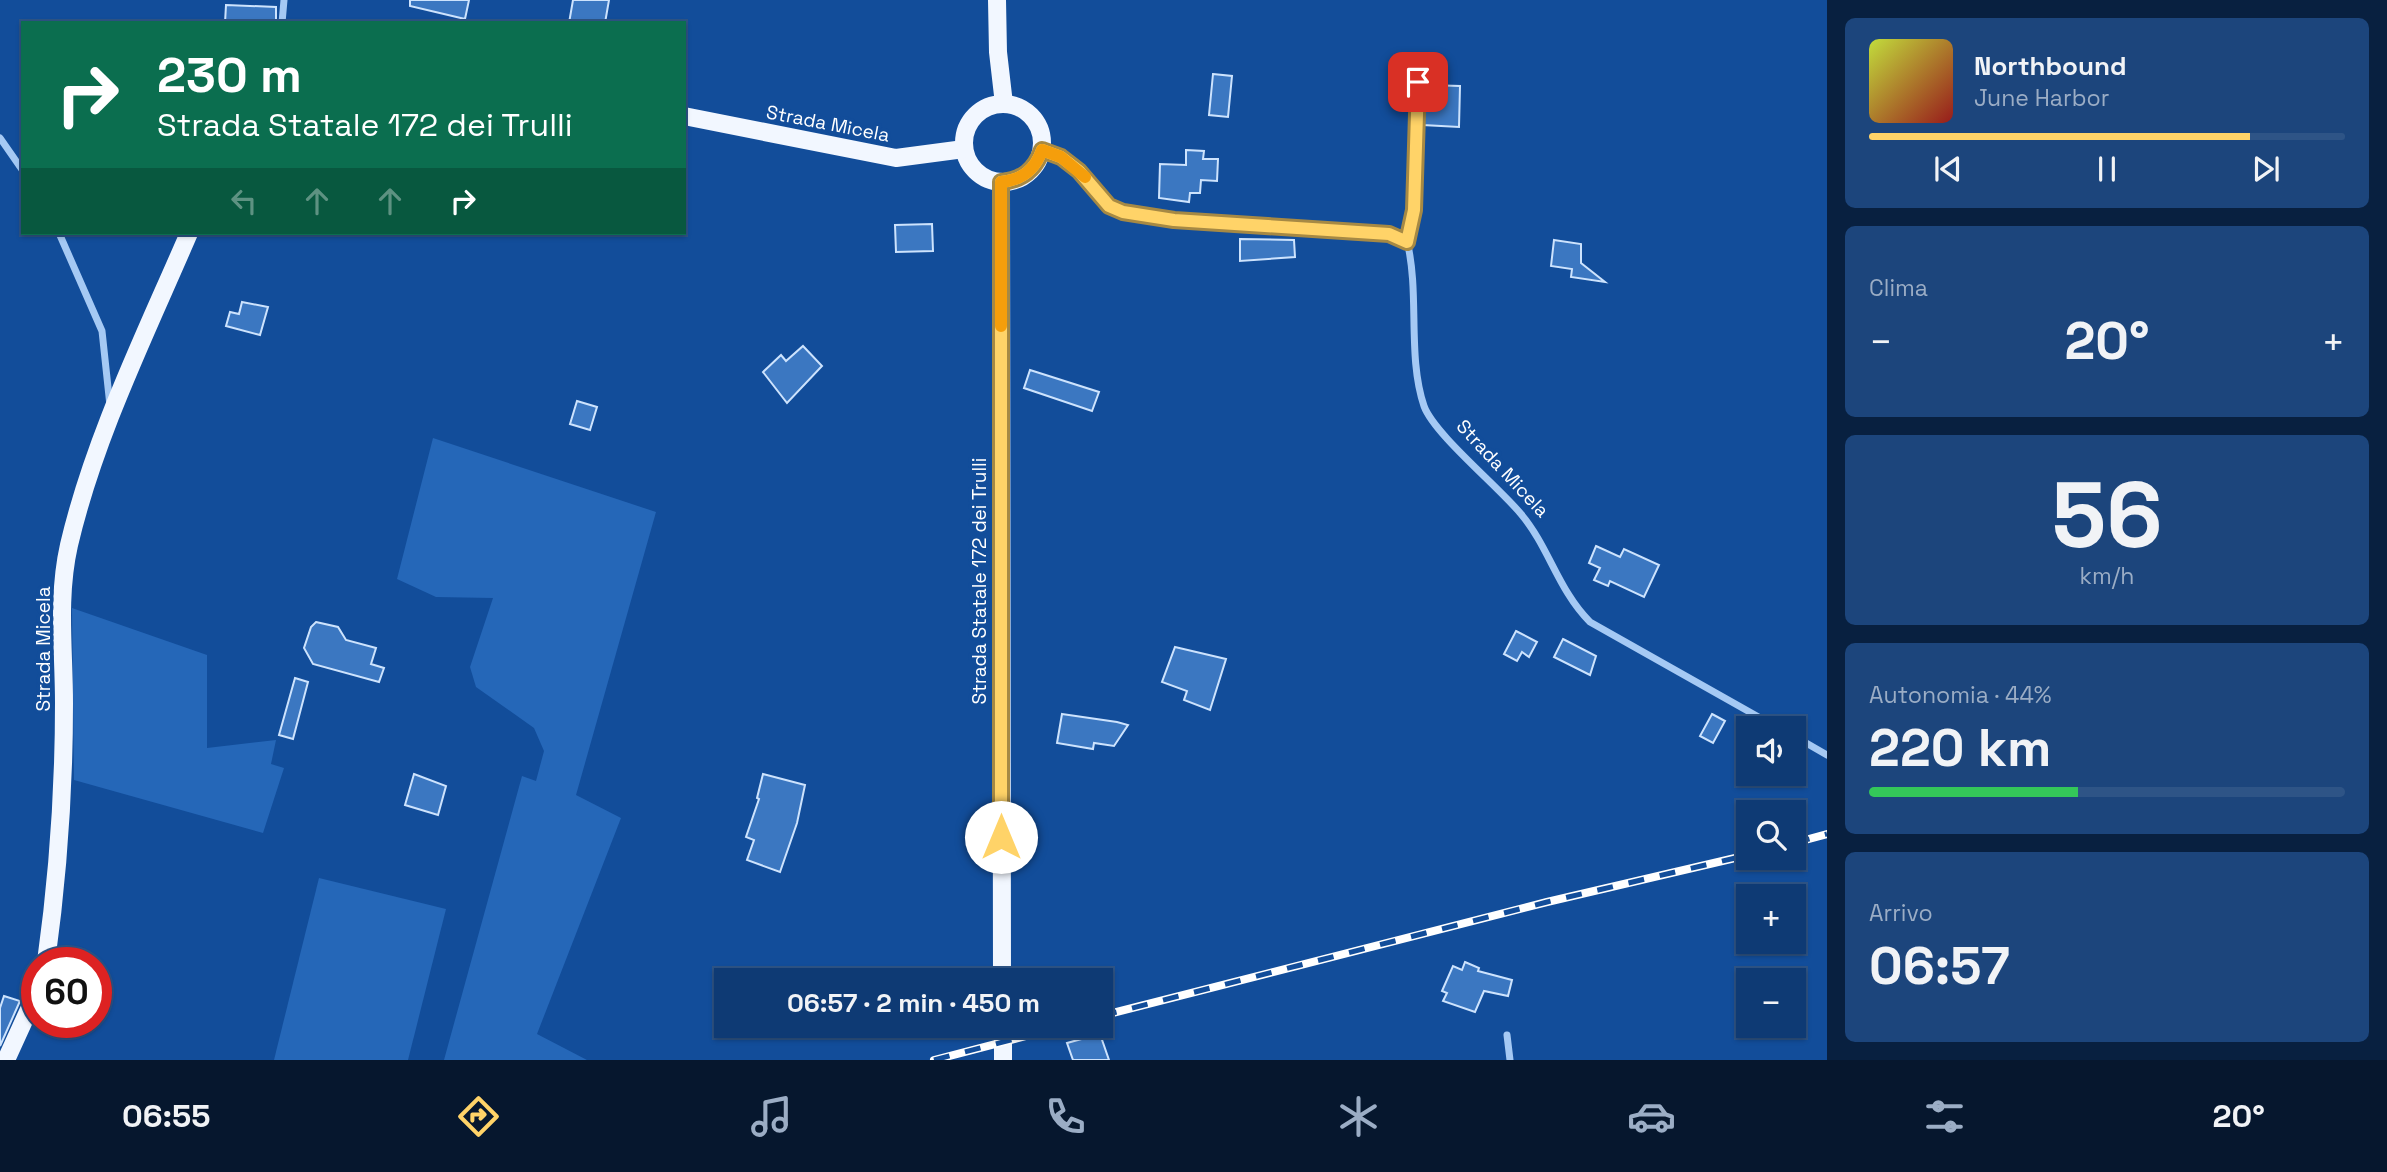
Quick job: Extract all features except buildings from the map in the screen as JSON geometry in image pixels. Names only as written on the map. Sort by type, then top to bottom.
[{"type":"main road","points":[[997,0],[998,52],[1004,104]]},
{"type":"main road","points":[[1004,104],[1017,107],[1037,124],[1042,150],[1038,160],[1023,177],[1001,182],[976,172],[964,149],[968,127],[974,117],[993,106],[1004,104]]},
{"type":"main road","name":"Strada Micela","points":[[686,116],[896,158],[964,149]]},
{"type":"main road","name":"Strada Statale 172 dei Trulli","points":[[1001,182],[1002,968]]},
{"type":"main road","name":"Strada Micela","points":[[48,947],[60,859],[64,702],[60,624],[69,544],[111,413],[188,235]]},
{"type":"main road","points":[[6,1060],[21,1027]]},
{"type":"main road","points":[[1003,1038],[1003,1060]]},
{"type":"street","points":[[282,21],[284,0]]},
{"type":"street","name":"Strada Micela","points":[[1418,82],[1414,210],[1407,242],[1413,265],[1419,380],[1425,408],[1437,428],[1522,515],[1542,544],[1572,604],[1590,622],[1757,716]]},
{"type":"street","points":[[0,138],[21,169]]},
{"type":"street","points":[[1042,150],[1061,157],[1079,171],[1109,206],[1123,212],[1174,220],[1389,234],[1407,242]]},
{"type":"street","points":[[60,235],[102,331],[111,413]]},
{"type":"street","points":[[1806,744],[1827,755]]},
{"type":"street","points":[[1507,1035],[1510,1060]]},
{"type":"shaded area","points":[[433,438],[656,512],[576,795],[621,818],[537,1034],[587,1060],[444,1060],[522,776],[536,781],[544,751],[534,728],[476,687],[470,667],[493,598],[436,597],[397,579]]},
{"type":"shaded area","points":[[72,608],[207,655],[207,748],[276,740],[271,764],[284,768],[263,833],[74,780]]},
{"type":"shaded area","points":[[319,878],[446,909],[408,1060],[274,1060]]},
{"type":"railway","points":[[1806,840],[1827,834]]},
{"type":"railway","points":[[1113,1013],[1547,902],[1736,858]]},
{"type":"railway","points":[[934,1060],[1018,1038]]},
{"type":"slow traffic","points":[[1001,326],[1001,182],[1023,177],[1032,169],[1042,150],[1061,157],[1085,177]]},
{"type":"route","points":[[1001,837],[1001,182],[1023,177],[1032,169],[1042,150],[1061,157],[1079,171],[1109,206],[1123,212],[1174,220],[1389,234],[1407,242],[1414,210],[1418,82]]}]
